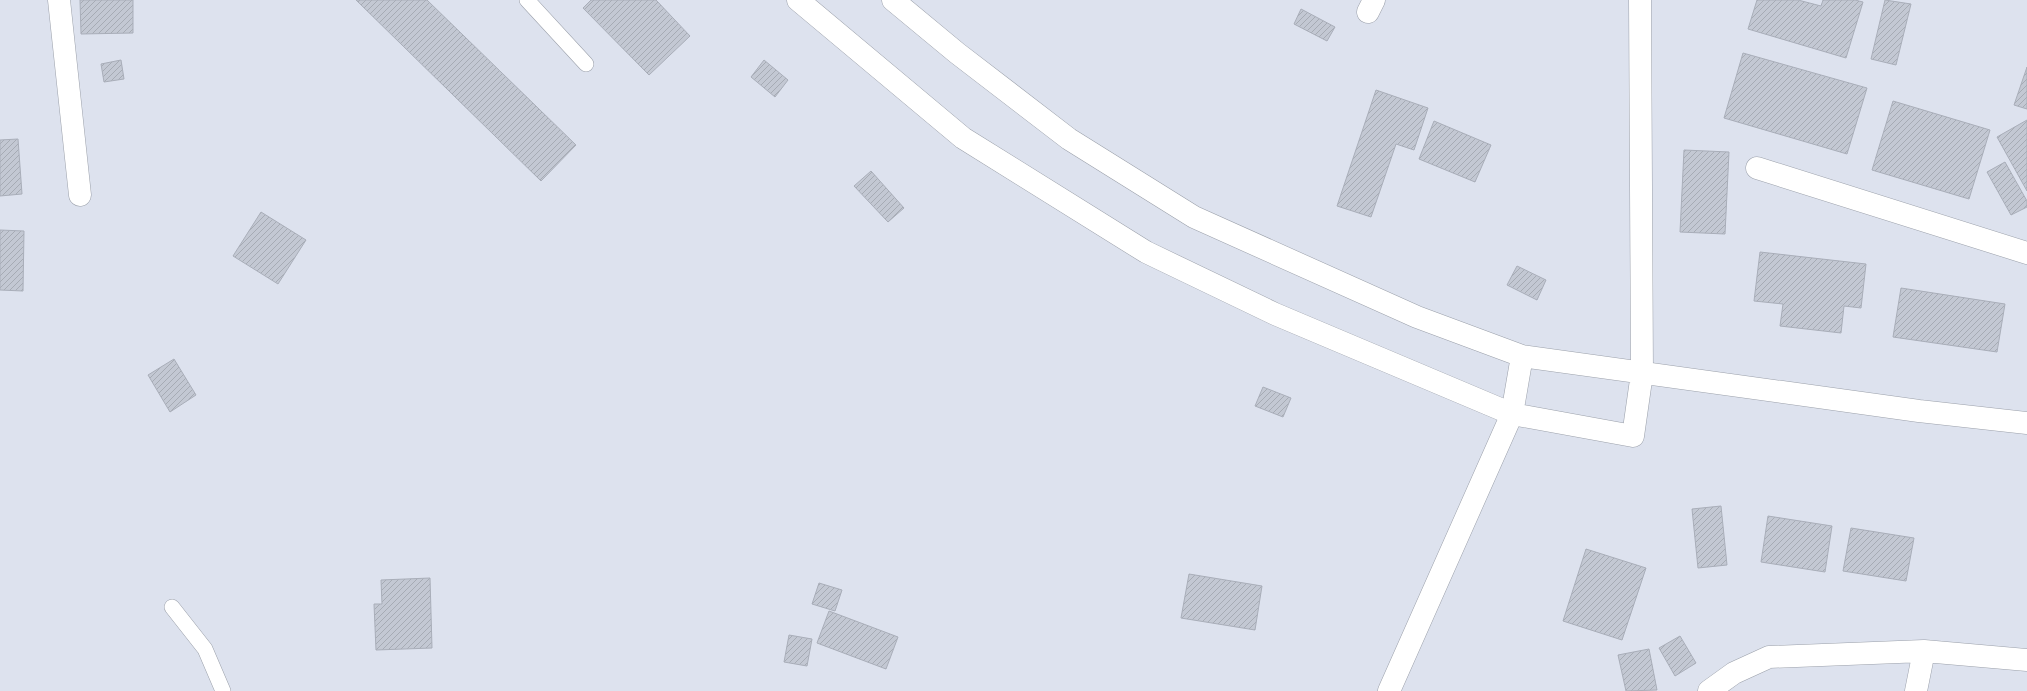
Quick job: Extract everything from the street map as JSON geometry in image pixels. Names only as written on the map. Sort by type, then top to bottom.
[{"type":"street","points":[[59,0],[80,195]]},
{"type":"street","points":[[798,0],[963,138],[1146,252],[1275,314],[1512,414],[1633,436],[1642,373],[1640,0]]},
{"type":"street","points":[[893,0],[957,53],[1069,139],[1194,217],[1417,317],[1522,356],[1919,411],[2027,423]]},
{"type":"street","points":[[1757,168],[2027,253]]},
{"type":"street","points":[[1389,691],[1512,414],[1522,356]]},
{"type":"street","points":[[1709,691],[1734,673],[1769,657],[1924,651],[2027,660]]},
{"type":"street","points":[[1916,691],[1924,651]]},
{"type":"lane","points":[[527,0],[586,64]]},
{"type":"lane","points":[[172,607],[205,649],[223,691]]},
{"type":"building","points":[[80,0],[133,0],[133,33],[81,34]]},
{"type":"building","points":[[356,0],[427,0],[576,145],[541,181]]},
{"type":"building","points":[[591,0],[656,0],[690,36],[649,75],[583,8]]},
{"type":"building","points":[[1757,0],[1798,0],[1821,6],[1823,0],[1855,0],[1863,2],[1846,58],[1748,29]]},
{"type":"building","points":[[1885,0],[1911,4],[1896,65],[1871,59]]},
{"type":"building","points":[[1301,9],[1335,27],[1327,41],[1294,24]]},
{"type":"building","points":[[1743,53],[1867,88],[1847,154],[1724,118]]},
{"type":"building","points":[[121,60],[124,79],[104,82],[101,64]]},
{"type":"building","points":[[764,60],[788,80],[775,97],[751,77]]},
{"type":"building","points":[[2027,67],[2027,109],[2014,105]]},
{"type":"building","points":[[1376,90],[1428,108],[1414,150],[1396,144],[1371,217],[1337,206]]},
{"type":"building","points":[[1893,101],[1990,130],[1969,199],[1872,170]]},
{"type":"building","points":[[2027,120],[2027,191],[1997,137]]},
{"type":"building","points":[[1434,121],[1491,145],[1475,182],[1419,159]]},
{"type":"building","points":[[18,139],[22,194],[0,196],[0,140]]},
{"type":"building","points":[[1684,150],[1729,152],[1725,234],[1680,232]]},
{"type":"building","points":[[2005,162],[2027,201],[2027,207],[2011,215],[1987,172]]},
{"type":"building","points":[[871,171],[904,208],[888,222],[854,186]]},
{"type":"building","points":[[261,212],[306,240],[278,284],[233,256]]},
{"type":"building","points":[[0,230],[24,231],[23,291],[0,290]]},
{"type":"building","points":[[1760,252],[1866,264],[1861,308],[1844,306],[1841,333],[1780,326],[1783,304],[1754,301]]},
{"type":"building","points":[[1517,266],[1546,280],[1537,300],[1507,285]]},
{"type":"building","points":[[1901,288],[2005,304],[1997,352],[1893,337]]},
{"type":"building","points":[[174,359],[196,395],[170,412],[148,375]]},
{"type":"building","points":[[1263,387],[1291,398],[1283,417],[1255,406]]},
{"type":"building","points":[[1721,506],[1727,565],[1698,568],[1692,509]]},
{"type":"building","points":[[1768,516],[1832,526],[1825,572],[1761,562]]},
{"type":"building","points":[[1851,528],[1914,538],[1906,581],[1843,571]]},
{"type":"building","points":[[1586,549],[1646,568],[1622,640],[1563,621]]},
{"type":"building","points":[[1189,574],[1262,586],[1255,630],[1181,618]]},
{"type":"building","points":[[430,578],[432,648],[376,650],[374,604],[382,604],[381,580]]},
{"type":"building","points":[[819,583],[842,590],[835,611],[812,604]]},
{"type":"building","points":[[829,611],[898,637],[886,669],[817,643]]},
{"type":"building","points":[[789,635],[812,639],[807,666],[784,662]]},
{"type":"building","points":[[1680,636],[1696,663],[1675,676],[1659,648]]},
{"type":"building","points":[[1649,649],[1657,690],[1626,691],[1618,655]]}]
